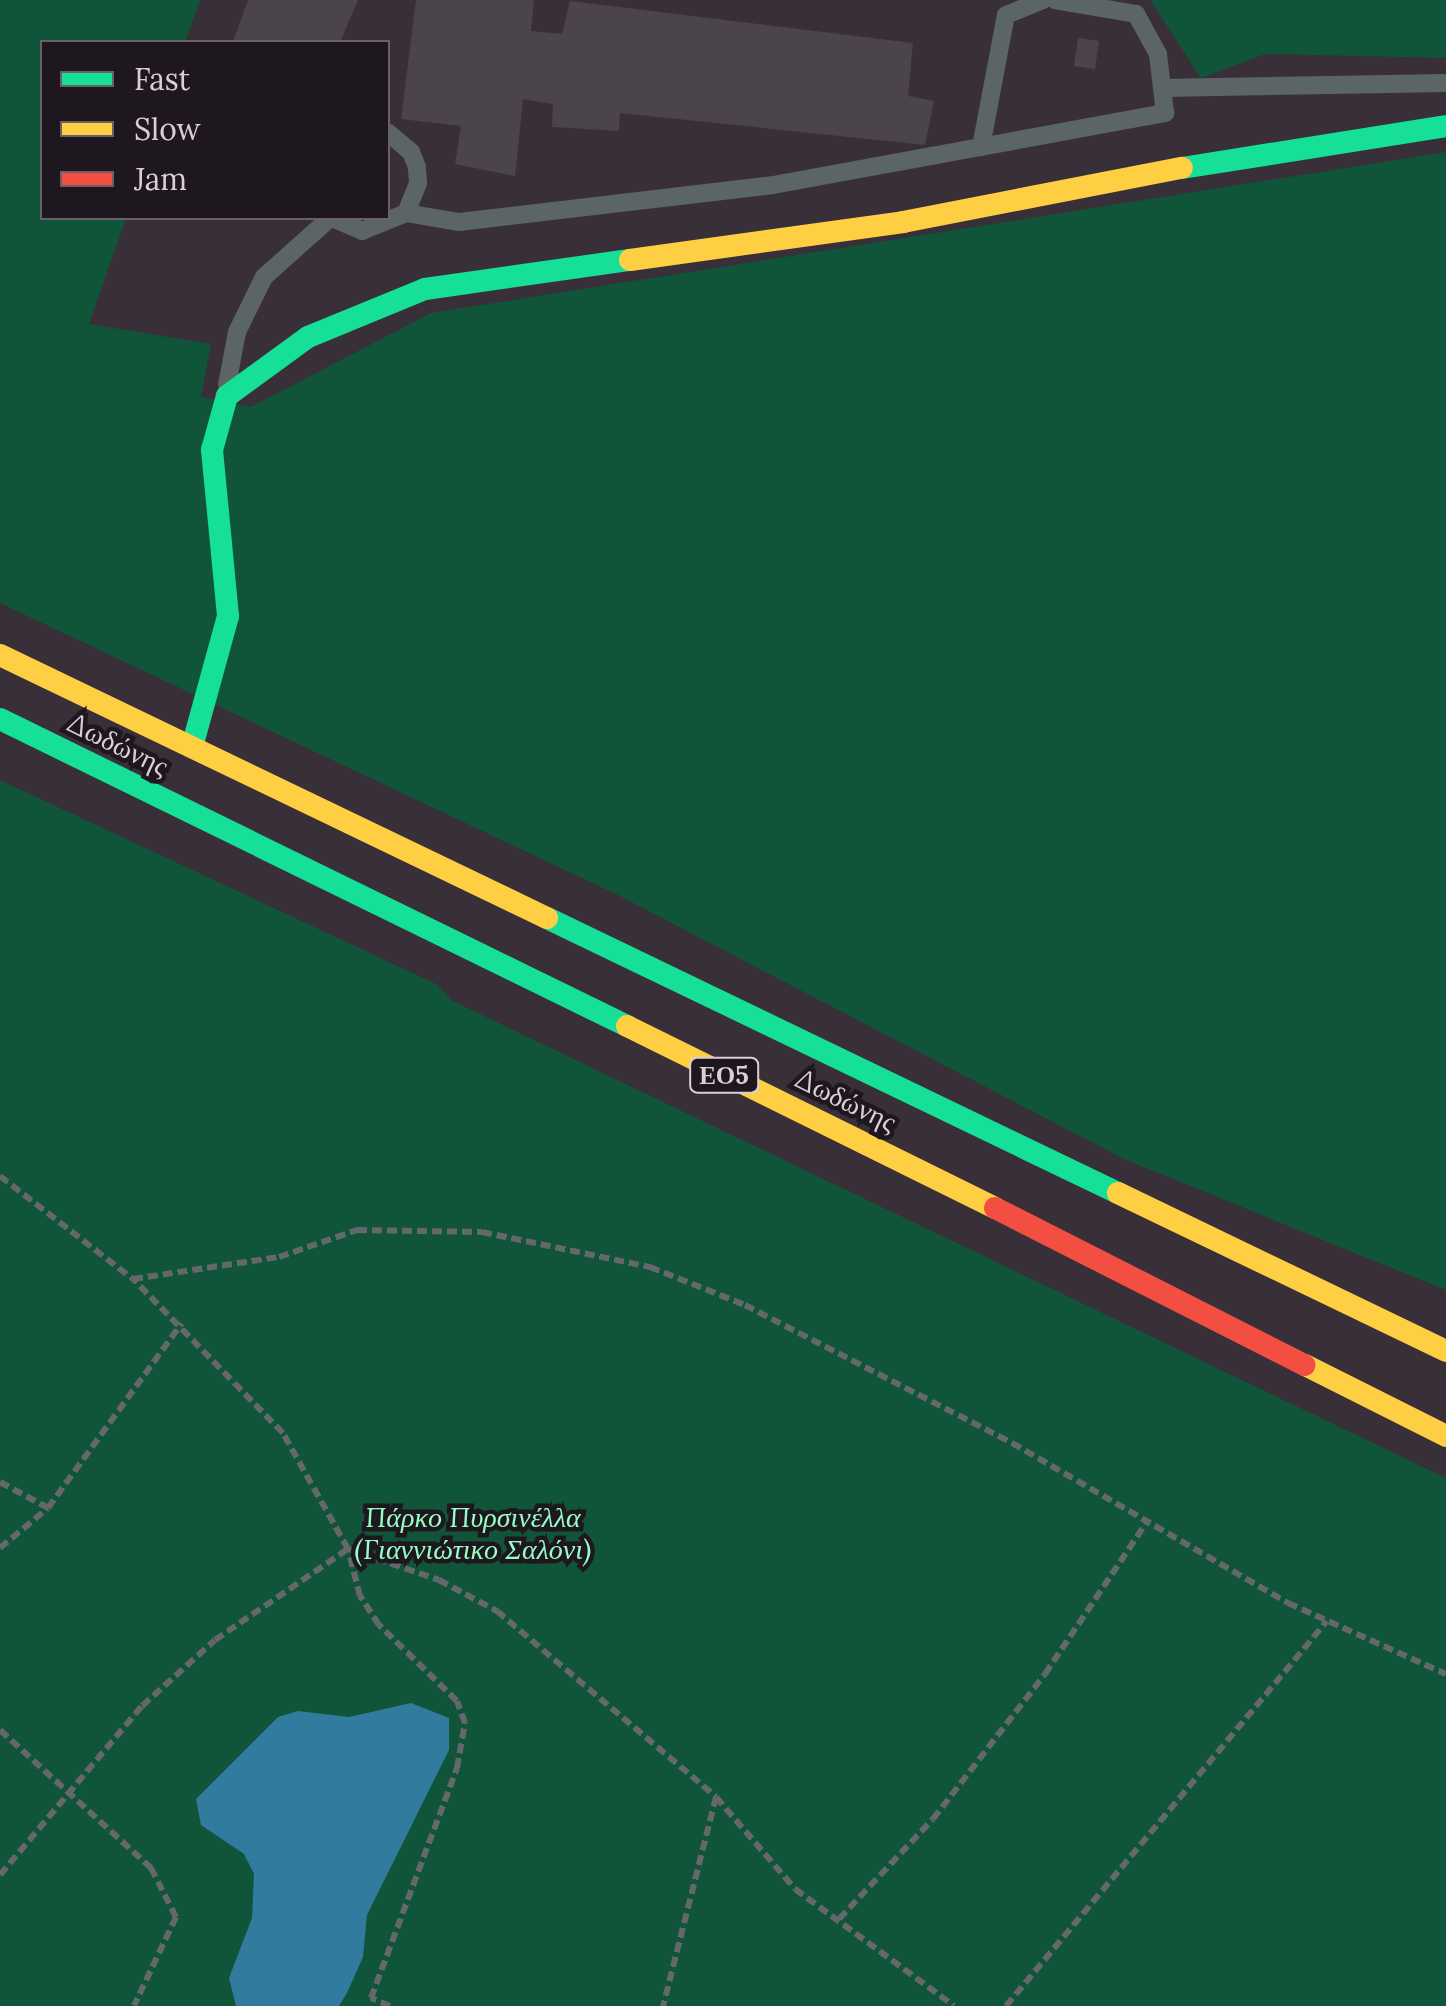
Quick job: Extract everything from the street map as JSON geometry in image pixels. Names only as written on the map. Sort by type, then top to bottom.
[{"type":"main road","points":[[192,747],[228,616],[212,450],[227,396],[308,338],[425,289],[903,222],[1068,186],[1446,126]]},
{"type":"main road","name":"Δωδώνης","points":[[0,655],[1446,1351]]},
{"type":"main road","name":"Δωδώνης","points":[[0,719],[828,1124],[1446,1436]]},
{"type":"lane","points":[[981,147],[1006,16],[1043,0]]},
{"type":"lane","points":[[390,220],[406,213],[459,222],[773,185],[1165,113],[1158,54],[1136,14],[1055,0]]},
{"type":"lane","points":[[1162,88],[1446,82]]},
{"type":"lane","points":[[390,136],[417,167],[418,184],[406,213]]},
{"type":"lane","points":[[227,396],[228,360],[264,277],[329,220]]},
{"type":"lane","points":[[335,220],[362,232],[390,220]]},
{"type":"path","points":[[0,1176],[133,1279],[182,1323],[283,1434],[348,1548],[360,1596],[379,1625],[457,1701],[465,1723],[457,1768],[370,2002],[390,2006]]},
{"type":"path","points":[[133,1279],[279,1257],[357,1230],[482,1232],[650,1267],[836,1350],[1327,1621],[1446,1674]]},
{"type":"path","points":[[0,1548],[48,1508],[182,1323]]},
{"type":"path","points":[[0,1482],[48,1508]]},
{"type":"path","points":[[839,1920],[955,1790],[1044,1674],[1146,1523]]},
{"type":"path","points":[[0,1874],[142,1706],[215,1640],[348,1548]]},
{"type":"path","points":[[348,1548],[439,1580],[497,1612],[716,1797],[795,1888],[954,2006]]},
{"type":"path","points":[[1006,2006],[1327,1621]]},
{"type":"path","points":[[0,1730],[151,1868],[176,1917],[134,2006]]},
{"type":"path","points":[[663,2006],[716,1797]]},
{"type":"green space","points":[[0,0],[200,0],[186,40],[40,40],[40,220],[125,220],[89,324],[211,344],[201,397],[251,407],[431,313],[1446,152],[1446,1290],[1124,1159],[618,895],[0,603]]},
{"type":"green space","points":[[1150,0],[1446,0],[1446,58],[1265,54],[1201,78]]},
{"type":"green space","name":"Πάρκο Πυρσινέλλα (Γιαννιώτικο Σαλόνι)","points":[[0,780],[436,984],[453,1001],[1446,1478],[1446,2006],[0,2006]]},
{"type":"water","points":[[411,1703],[449,1718],[449,1750],[367,1915],[363,1957],[347,1993],[339,2006],[236,2006],[229,1978],[252,1918],[254,1874],[244,1854],[201,1825],[196,1799],[278,1717],[298,1711],[349,1717]]},
{"type":"building","points":[[248,0],[358,0],[341,40],[234,40]]},
{"type":"building","points":[[416,0],[534,0],[531,31],[562,34],[570,1],[913,43],[908,96],[934,101],[925,145],[620,113],[619,131],[552,127],[553,104],[523,99],[515,176],[455,164],[461,126],[401,119]]},
{"type":"building","points":[[1078,38],[1099,41],[1095,69],[1074,66]]},
{"type":"traffic: fast","points":[[1182,168],[1446,126]]},
{"type":"traffic: fast","points":[[192,747],[228,616],[212,450],[227,396],[308,337],[425,289],[630,260]]},
{"type":"traffic: fast","points":[[0,719],[627,1026]]},
{"type":"traffic: fast","points":[[547,918],[1118,1193]]},
{"type":"traffic: slow","points":[[630,260],[903,222],[1182,168]]},
{"type":"traffic: slow","points":[[0,655],[547,918]]},
{"type":"traffic: slow","points":[[627,1026],[995,1208]]},
{"type":"traffic: slow","points":[[1118,1193],[1446,1351]]},
{"type":"traffic: slow","points":[[1305,1365],[1446,1436]]},
{"type":"traffic: jam","points":[[995,1208],[1305,1365]]}]
